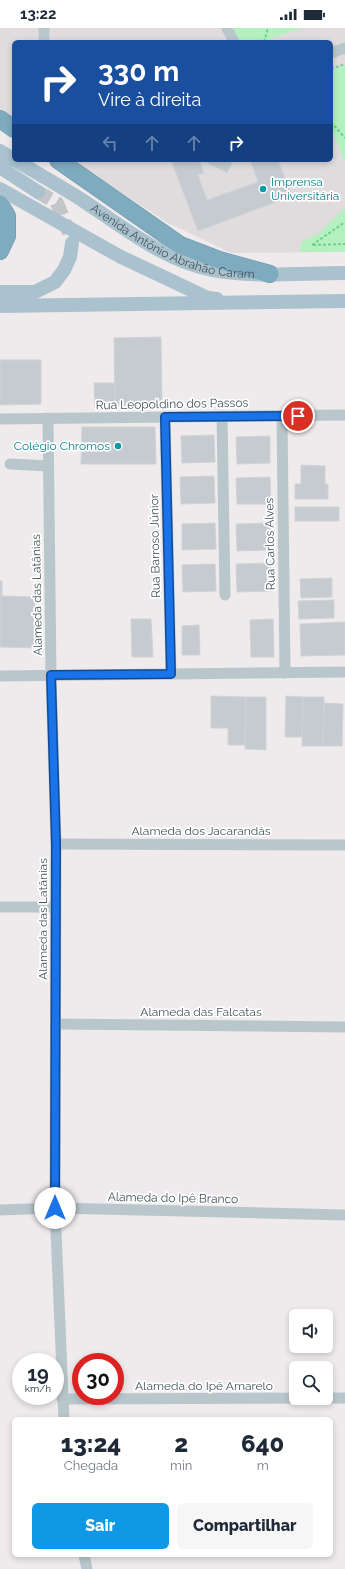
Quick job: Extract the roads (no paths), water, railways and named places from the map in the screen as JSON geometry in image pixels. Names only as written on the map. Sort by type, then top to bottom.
[{"type":"highway","points":[[0,119],[12,128]]},
{"type":"highway","points":[[61,162],[180,245],[219,260],[270,274]]},
{"type":"highway","points":[[0,204],[7,216],[7,236],[0,251]]},
{"type":"main road","name":"Avenida Antônio Abrahão Caram","points":[[0,151],[12,159]]},
{"type":"main road","name":"Avenida Antônio Abrahão Caram","points":[[17,162],[81,200],[136,236],[179,260],[211,269],[241,274],[345,273]]},
{"type":"main road","points":[[0,167],[38,192]]},
{"type":"main road","points":[[0,189],[128,260],[208,298],[239,303]]},
{"type":"main road","points":[[0,292],[35,292],[55,282],[64,270],[70,257],[72,243]]},
{"type":"main road","points":[[0,306],[345,301]]},
{"type":"street","points":[[44,28],[44,40]]},
{"type":"street","points":[[227,28],[233,40]]},
{"type":"street","points":[[333,51],[345,48]]},
{"type":"street","name":"Rua Leopoldino dos Passos","points":[[0,419],[345,415]]},
{"type":"street","points":[[222,416],[225,595]]},
{"type":"street","name":"Rua Carlos Alves","points":[[282,416],[285,673]]},
{"type":"street","name":"Rua Barroso Júnior","points":[[165,417],[171,674]]},
{"type":"street","name":"Alameda das Latânias","points":[[48,418],[51,675],[56,844],[55,1208],[60,1353]]},
{"type":"street","points":[[10,464],[48,466]]},
{"type":"street","points":[[0,676],[345,672]]},
{"type":"street","name":"Alameda dos Jacarandás","points":[[56,844],[345,845]]},
{"type":"street","points":[[0,907],[56,907]]},
{"type":"street","name":"Alameda das Falcatas","points":[[56,1024],[345,1026]]},
{"type":"street","name":"Alameda do Ipê Branco","points":[[0,1210],[55,1208],[345,1215]]},
{"type":"street","name":"Alameda do Ipê Amarelo","points":[[64,1399],[345,1398]]},
{"type":"street","name":"Alameda das Latânias","points":[[63,1405],[64,1417]]},
{"type":"street","points":[[84,1557],[87,1569]]},
{"type":"tunnel","points":[[38,192],[57,203],[69,233]]},
{"type":"place","name":"Imprensa Universitária","points":[[263,189]]},
{"type":"place","name":"Colégio Chromos","points":[[118,446]]}]
